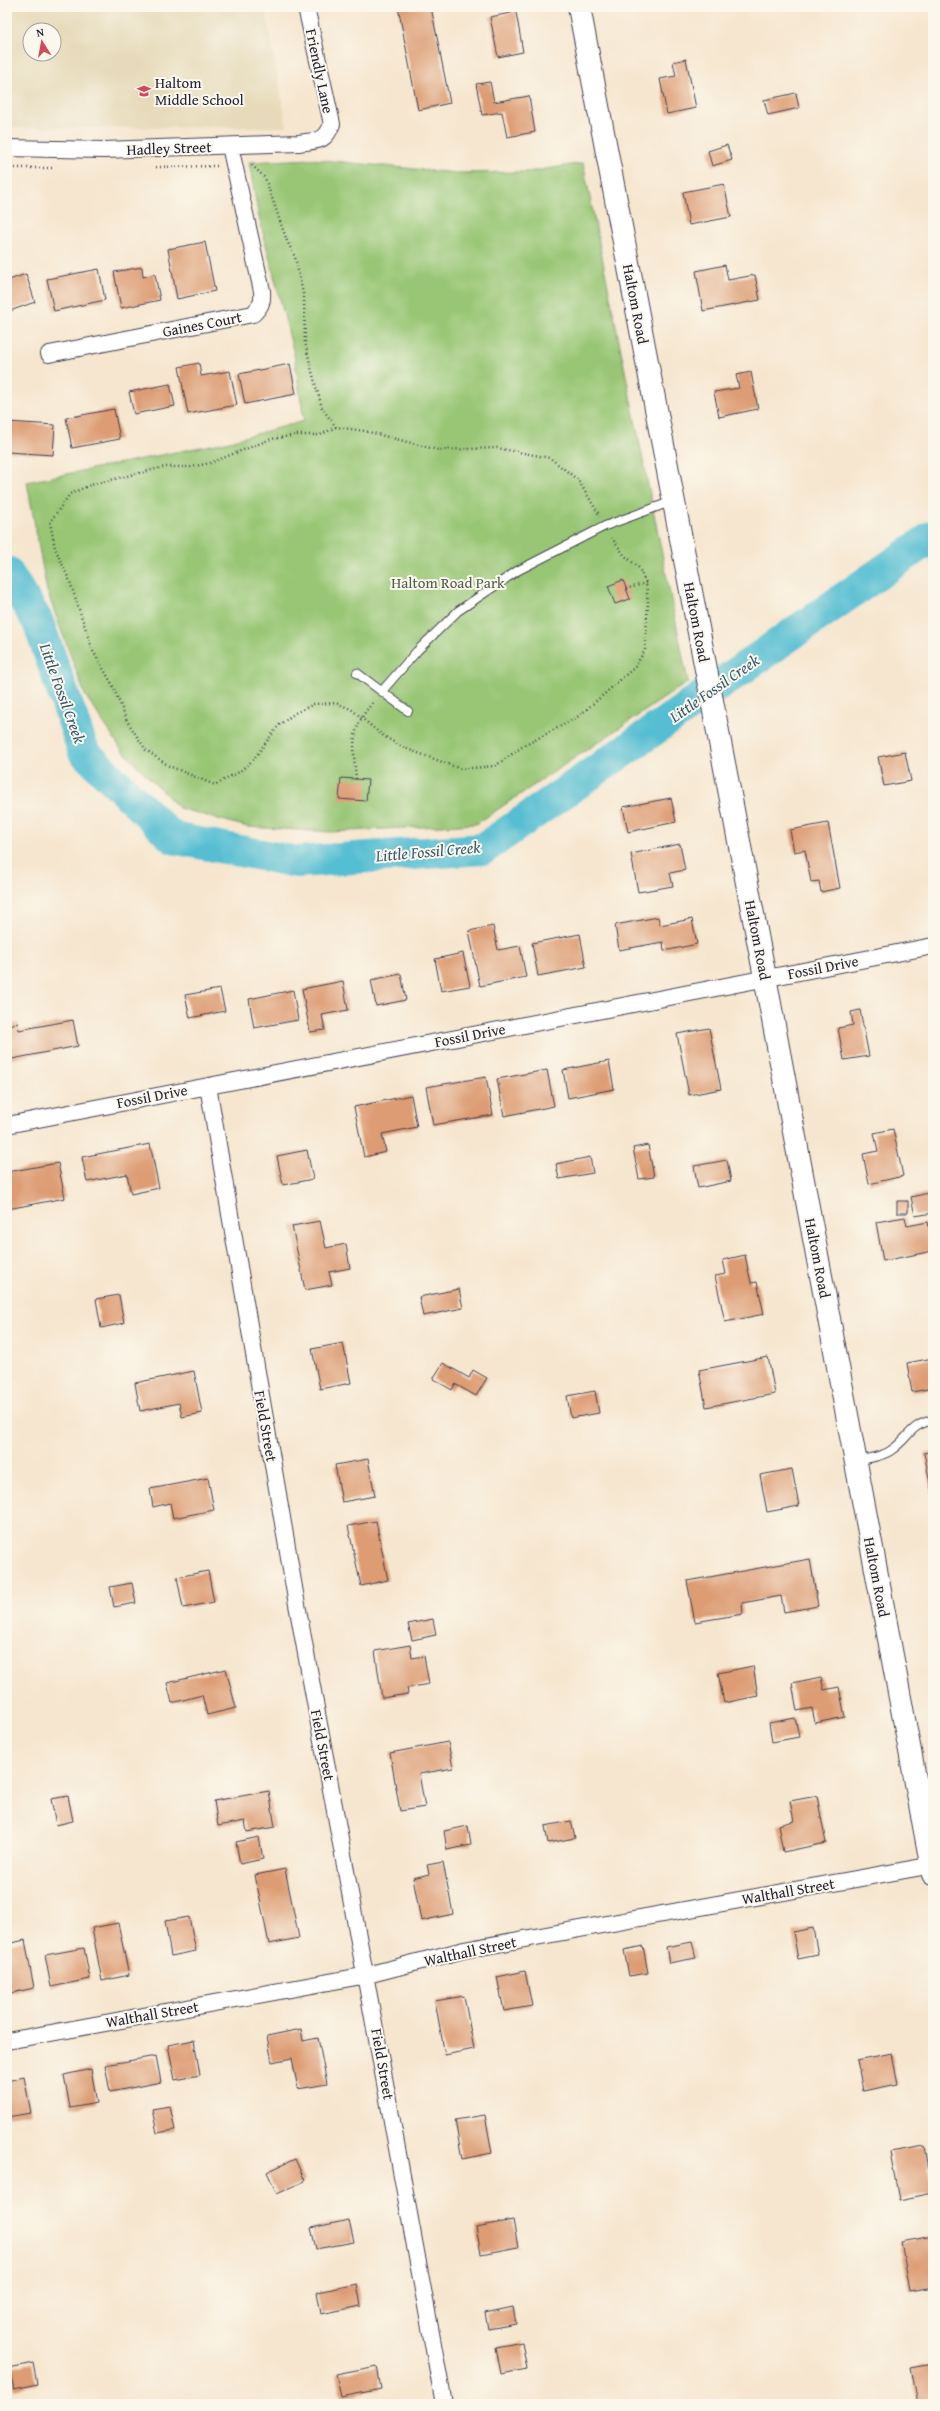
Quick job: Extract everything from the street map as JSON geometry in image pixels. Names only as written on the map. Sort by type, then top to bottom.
[{"type":"main road","name":"Haltom Road","points":[[579,7],[766,978],[932,1868]]},
{"type":"street","name":"Friendly Lane","points":[[306,7],[332,124],[328,134]]},
{"type":"street","name":"Hadley Street","points":[[7,148],[104,150],[299,143],[323,140],[328,134]]},
{"type":"street","name":"Gaines Court","points":[[49,354],[253,314],[259,308],[263,302],[262,291],[230,146]]},
{"type":"street","name":"Fossil Drive","points":[[7,1125],[933,946]]},
{"type":"street","name":"Field Street","points":[[208,1086],[296,1599],[367,1975],[444,2404]]},
{"type":"street","name":"Walthall Street","points":[[7,2040],[367,1975],[464,1950],[932,1868]]},
{"type":"lane","points":[[382,691],[417,651],[458,611],[517,571],[606,526],[674,501]]},
{"type":"lane","points":[[357,673],[408,711]]},
{"type":"lane","points":[[856,1461],[888,1453],[900,1445],[920,1423],[933,1420]]},
{"type":"path","points":[[249,162],[265,178],[287,241],[297,262],[304,298],[305,342],[311,368],[322,408],[336,427]]},
{"type":"path","points":[[336,427],[365,431],[438,450],[496,448],[550,458],[578,480],[591,499],[606,526],[624,555],[639,568],[646,583],[648,602],[645,650],[635,667],[578,716],[522,747],[495,766],[461,769],[420,755],[382,735],[361,717],[336,703],[314,704],[295,713],[279,725],[253,760],[238,772],[215,785],[169,766],[146,750],[128,721],[112,684],[93,651],[70,582],[55,548],[50,522],[70,494],[90,485],[164,467],[191,467],[210,463],[271,439],[296,435],[320,435],[336,427]]},
{"type":"path","points":[[626,589],[646,583]]},
{"type":"path","points":[[356,779],[355,730],[361,717],[382,691]]},
{"type":"shaded area","name":"Haltom Middle School","points":[[7,7],[265,7],[287,127],[7,128]]},
{"type":"green space","name":"Haltom Road Park","points":[[312,159],[456,173],[528,172],[583,163],[688,682],[476,824],[331,832],[247,827],[179,808],[122,750],[85,695],[47,591],[27,482],[226,442],[304,421],[294,354],[258,213],[249,162]]},
{"type":"building","points":[[398,7],[431,7],[450,103],[418,110]]},
{"type":"building","points":[[516,12],[523,52],[498,57],[490,17]]},
{"type":"building","points":[[686,59],[696,108],[667,114],[660,79],[676,76],[673,62]]},
{"type":"building","points":[[490,82],[494,102],[529,96],[535,132],[507,137],[502,112],[482,115],[476,84]]},
{"type":"building","points":[[796,93],[799,108],[768,115],[764,100]]},
{"type":"building","points":[[727,145],[732,160],[712,166],[708,151]]},
{"type":"building","points":[[724,184],[731,217],[689,225],[683,192]]},
{"type":"building","points":[[205,242],[215,291],[177,299],[168,249]]},
{"type":"building","points":[[725,265],[728,280],[755,275],[760,300],[703,311],[696,271]]},
{"type":"building","points":[[142,267],[143,277],[155,274],[160,300],[121,308],[114,272]]},
{"type":"building","points":[[99,269],[105,300],[54,311],[47,279]]},
{"type":"building","points":[[26,274],[35,302],[7,312],[7,275],[9,280]]},
{"type":"building","points":[[199,363],[201,376],[230,371],[237,405],[188,414],[179,367]]},
{"type":"building","points":[[290,364],[296,394],[245,404],[239,374]]},
{"type":"building","points":[[751,372],[758,409],[719,417],[714,392],[739,388],[736,375]]},
{"type":"building","points":[[170,384],[175,406],[134,414],[129,392]]},
{"type":"building","points":[[114,409],[120,439],[72,448],[66,418]]},
{"type":"building","points":[[7,422],[55,425],[53,455],[7,452]]},
{"type":"building","points":[[623,580],[630,599],[615,604],[608,586]]},
{"type":"building","points":[[905,752],[911,781],[884,786],[878,757]]},
{"type":"building","points":[[341,778],[368,780],[366,801],[339,799]]},
{"type":"building","points":[[671,798],[676,822],[628,832],[623,807]]},
{"type":"building","points":[[828,823],[840,888],[821,892],[819,881],[811,882],[805,850],[794,852],[790,830]]},
{"type":"building","points":[[680,844],[685,870],[670,873],[673,886],[638,892],[631,854]]},
{"type":"building","points":[[658,917],[660,925],[692,919],[697,944],[664,951],[663,942],[619,950],[615,925]]},
{"type":"building","points":[[493,926],[498,950],[520,946],[526,977],[480,986],[469,931]]},
{"type":"building","points":[[580,934],[586,967],[538,976],[532,943]]},
{"type":"building","points":[[463,953],[470,986],[441,991],[435,959]]},
{"type":"building","points":[[401,974],[406,1000],[376,1006],[371,980]]},
{"type":"building","points":[[343,981],[348,1010],[322,1015],[325,1030],[310,1032],[302,989]]},
{"type":"building","points":[[220,989],[225,1011],[190,1018],[185,995]]},
{"type":"building","points":[[293,990],[298,1020],[254,1028],[249,999]]},
{"type":"building","points":[[860,1010],[869,1056],[844,1060],[838,1028],[853,1025],[851,1012]]},
{"type":"building","points":[[73,1020],[78,1046],[7,1060],[7,1025],[18,1023],[19,1030]]},
{"type":"building","points":[[709,1028],[721,1089],[689,1095],[677,1034]]},
{"type":"building","points":[[609,1061],[614,1089],[568,1098],[563,1070]]},
{"type":"building","points":[[547,1070],[554,1106],[504,1116],[497,1079]]},
{"type":"building","points":[[486,1077],[493,1115],[433,1125],[426,1087]]},
{"type":"building","points":[[411,1095],[417,1127],[382,1134],[386,1152],[364,1157],[354,1107]]},
{"type":"building","points":[[893,1129],[903,1176],[869,1184],[863,1154],[878,1151],[874,1133]]},
{"type":"building","points":[[150,1144],[159,1188],[131,1194],[127,1174],[87,1182],[82,1157]]},
{"type":"building","points":[[648,1145],[654,1177],[639,1179],[633,1148]]},
{"type":"building","points":[[307,1150],[313,1179],[283,1185],[277,1156]]},
{"type":"building","points":[[590,1157],[593,1173],[559,1179],[556,1164]]},
{"type":"building","points":[[727,1160],[731,1181],[698,1188],[694,1166]]},
{"type":"building","points":[[58,1163],[65,1198],[8,1209],[7,1172]]},
{"type":"building","points":[[933,1192],[933,1213],[915,1216],[911,1197]]},
{"type":"building","points":[[897,1201],[908,1201],[908,1213],[897,1213]]},
{"type":"building","points":[[905,1217],[907,1226],[928,1222],[933,1251],[883,1261],[876,1222]]},
{"type":"building","points":[[320,1221],[326,1248],[346,1244],[350,1268],[329,1272],[332,1285],[305,1290],[292,1226]]},
{"type":"building","points":[[745,1255],[751,1283],[757,1282],[764,1314],[725,1322],[715,1276],[726,1274],[723,1260]]},
{"type":"building","points":[[459,1289],[463,1308],[423,1316],[419,1297]]},
{"type":"building","points":[[119,1295],[124,1323],[101,1328],[96,1299]]},
{"type":"building","points":[[343,1343],[351,1383],[320,1389],[312,1349]]},
{"type":"building","points":[[768,1357],[775,1394],[706,1407],[699,1370]]},
{"type":"building","points":[[933,1358],[933,1388],[912,1392],[907,1363]]},
{"type":"building","points":[[443,1363],[469,1378],[473,1370],[487,1378],[476,1396],[455,1384],[452,1390],[433,1379]]},
{"type":"building","points":[[194,1371],[202,1413],[182,1417],[179,1403],[140,1411],[135,1383]]},
{"type":"building","points":[[595,1391],[599,1413],[571,1418],[567,1396]]},
{"type":"building","points":[[933,1451],[933,1493],[932,1493],[924,1453]]},
{"type":"building","points":[[368,1459],[375,1496],[342,1502],[335,1465]]},
{"type":"building","points":[[792,1469],[799,1506],[767,1512],[760,1475]]},
{"type":"building","points":[[208,1478],[214,1510],[173,1518],[170,1503],[153,1507],[150,1489]]},
{"type":"building","points":[[376,1521],[388,1580],[361,1586],[348,1526]]},
{"type":"building","points":[[810,1559],[818,1606],[784,1612],[781,1596],[742,1603],[743,1614],[695,1622],[687,1581]]},
{"type":"building","points":[[208,1571],[214,1602],[183,1608],[177,1577]]},
{"type":"building","points":[[132,1583],[136,1603],[114,1607],[110,1587]]},
{"type":"building","points":[[433,1619],[436,1635],[412,1640],[408,1624]]},
{"type":"building","points":[[410,1645],[412,1658],[424,1656],[429,1684],[407,1688],[408,1694],[382,1698],[375,1651]]},
{"type":"building","points":[[753,1666],[758,1696],[724,1703],[718,1673]]},
{"type":"building","points":[[226,1669],[236,1708],[207,1715],[202,1695],[172,1703],[167,1683]]},
{"type":"building","points":[[821,1677],[824,1690],[839,1687],[845,1717],[815,1723],[812,1708],[797,1711],[792,1683]]},
{"type":"building","points":[[795,1718],[799,1737],[772,1742],[769,1723]]},
{"type":"building","points":[[448,1742],[453,1768],[419,1774],[425,1807],[400,1811],[390,1753]]},
{"type":"building","points":[[269,1791],[275,1827],[247,1832],[245,1821],[218,1826],[214,1801]]},
{"type":"building","points":[[68,1796],[73,1821],[56,1825],[51,1799]]},
{"type":"building","points":[[817,1796],[826,1843],[783,1852],[778,1825],[794,1821],[790,1801]]},
{"type":"building","points":[[571,1821],[575,1838],[548,1843],[545,1826]]},
{"type":"building","points":[[468,1826],[471,1845],[447,1850],[444,1831]]},
{"type":"building","points":[[259,1837],[263,1859],[240,1864],[236,1842]]},
{"type":"building","points":[[443,1862],[453,1914],[421,1921],[413,1878],[429,1874],[427,1865]]},
{"type":"building","points":[[285,1869],[299,1938],[269,1944],[255,1875]]},
{"type":"building","points":[[189,1917],[196,1951],[171,1956],[165,1921]]},
{"type":"building","points":[[118,1923],[129,1975],[102,1981],[92,1928]]},
{"type":"building","points":[[813,1928],[818,1955],[798,1959],[793,1932]]},
{"type":"building","points":[[25,1940],[34,1988],[7,1994],[7,1944]]},
{"type":"building","points":[[692,1942],[696,1958],[669,1963],[666,1947]]},
{"type":"building","points":[[643,1946],[648,1973],[629,1976],[624,1950]]},
{"type":"building","points":[[84,1948],[90,1979],[51,1987],[45,1955]]},
{"type":"building","points":[[525,1971],[532,2006],[504,2011],[497,1977]]},
{"type":"building","points":[[464,1996],[474,2049],[445,2055],[435,2001]]},
{"type":"building","points":[[301,2029],[303,2041],[318,2038],[327,2084],[298,2089],[292,2058],[272,2062],[267,2036]]},
{"type":"building","points":[[194,2040],[200,2075],[175,2080],[168,2045]]},
{"type":"building","points":[[892,2053],[898,2084],[863,2091],[857,2060]]},
{"type":"building","points":[[156,2056],[161,2082],[110,2092],[105,2065]]},
{"type":"building","points":[[91,2069],[97,2103],[70,2108],[64,2075]]},
{"type":"building","points":[[24,2077],[31,2113],[7,2117],[7,2081]]},
{"type":"building","points":[[170,2106],[175,2130],[157,2133],[152,2109]]},
{"type":"building","points":[[485,2115],[492,2153],[462,2159],[455,2120]]},
{"type":"building","points":[[925,2146],[933,2193],[899,2200],[890,2152]]},
{"type":"building","points":[[295,2159],[305,2181],[277,2194],[267,2172]]},
{"type":"building","points":[[349,2220],[354,2242],[316,2249],[311,2228]]},
{"type":"building","points":[[513,2220],[518,2247],[481,2254],[476,2227]]},
{"type":"building","points":[[933,2236],[933,2287],[910,2291],[901,2242]]},
{"type":"building","points":[[357,2284],[361,2306],[321,2314],[317,2292]]},
{"type":"building","points":[[513,2307],[516,2324],[488,2329],[485,2313]]},
{"type":"building","points":[[522,2342],[527,2369],[501,2374],[496,2347]]},
{"type":"building","points":[[33,2363],[37,2384],[14,2389],[9,2368]]},
{"type":"building","points":[[933,2364],[933,2404],[918,2404],[911,2368]]},
{"type":"building","points":[[377,2366],[381,2389],[341,2397],[336,2374]]},
{"type":"waterway","name":"Little Fossil Creek","points":[[7,572],[38,622],[84,752],[173,838],[297,862],[483,849],[933,536]]},
{"type":"place","name":"Haltom Middle School","points":[[144,91]]}]
